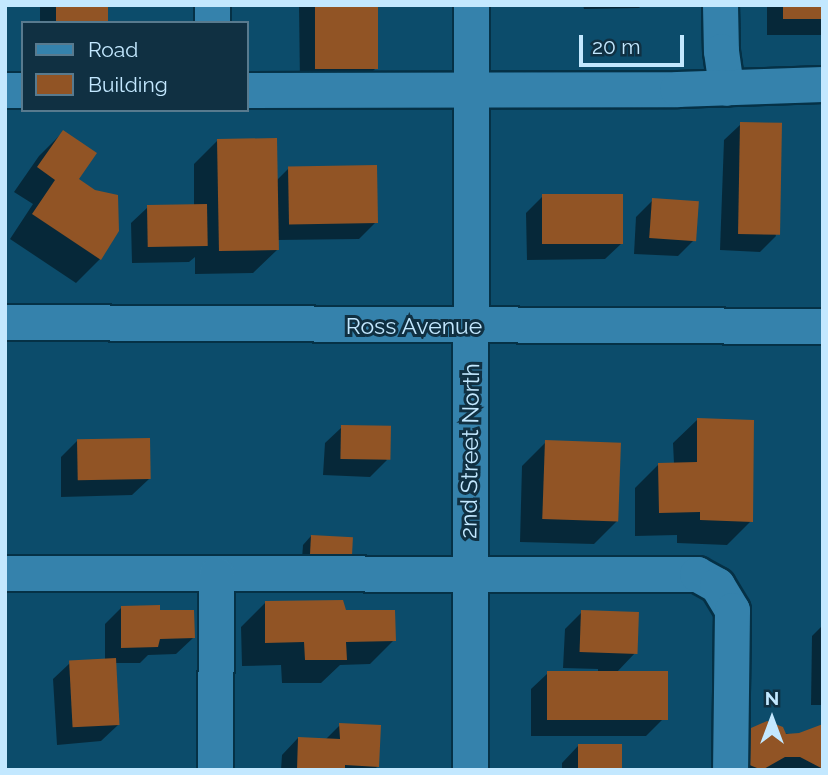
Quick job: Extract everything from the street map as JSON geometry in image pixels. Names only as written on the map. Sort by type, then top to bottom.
[{"type":"street","name":"2nd Street North","points":[[470,770],[471,5]]},
{"type":"street","points":[[720,5],[721,51],[726,88]]},
{"type":"street","points":[[248,90],[471,91],[823,84]]},
{"type":"street","name":"Ross Avenue","points":[[5,322],[823,326]]},
{"type":"street","points":[[5,573],[697,574],[717,585],[732,610],[730,770]]},
{"type":"street","points":[[215,770],[216,574]]},
{"type":"building","points":[[56,5],[108,5],[108,21],[56,21]]},
{"type":"building","points":[[315,5],[378,5],[378,69],[315,69]]},
{"type":"building","points":[[783,5],[823,5],[823,19],[783,19]]},
{"type":"building","points":[[740,122],[782,123],[780,235],[738,234]]},
{"type":"building","points":[[63,130],[97,153],[79,179],[95,190],[118,195],[119,231],[101,260],[32,214],[55,180],[37,167]]},
{"type":"building","points":[[277,138],[279,250],[219,251],[217,139]]},
{"type":"building","points":[[377,165],[378,223],[289,225],[288,167]]},
{"type":"building","points":[[542,194],[623,194],[623,244],[542,244]]},
{"type":"building","points":[[652,198],[699,201],[696,241],[649,238]]},
{"type":"building","points":[[207,204],[208,246],[148,247],[147,205]]},
{"type":"building","points":[[697,418],[754,420],[753,522],[700,520],[700,512],[659,513],[658,463],[697,462]]},
{"type":"building","points":[[341,425],[391,426],[390,460],[340,459]]},
{"type":"building","points":[[150,438],[151,479],[78,480],[77,439]]},
{"type":"building","points":[[545,440],[621,443],[618,522],[542,519]]},
{"type":"building","points":[[311,535],[353,537],[351,568],[309,566]]},
{"type":"building","points":[[343,600],[346,610],[395,610],[396,641],[346,642],[347,660],[305,660],[304,642],[265,643],[265,601]]},
{"type":"building","points":[[160,605],[160,610],[194,610],[195,638],[160,639],[158,647],[121,648],[121,606]]},
{"type":"building","points":[[581,610],[639,612],[637,654],[580,652]]},
{"type":"building","points":[[116,658],[120,725],[73,727],[69,660]]},
{"type":"building","points":[[547,671],[668,671],[668,720],[547,720]]},
{"type":"building","points":[[767,721],[783,727],[786,734],[799,733],[823,724],[823,769],[800,757],[785,757],[762,770],[747,764],[751,728]]},
{"type":"building","points":[[339,723],[381,725],[379,767],[345,765],[345,770],[297,770],[298,737],[340,739]]},
{"type":"building","points":[[578,744],[622,744],[622,770],[578,770]]}]
